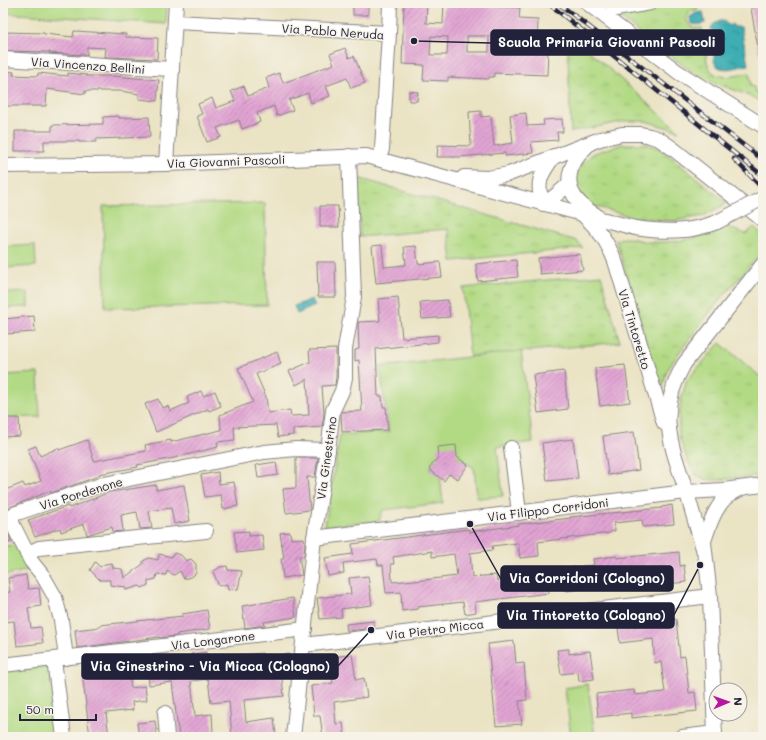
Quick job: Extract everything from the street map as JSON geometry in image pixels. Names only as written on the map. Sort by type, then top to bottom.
[{"type":"street","points":[[166,164],[176,3]]},
{"type":"street","points":[[389,33],[390,3]]},
{"type":"street","points":[[587,3],[678,72],[761,126]]},
{"type":"street","points":[[610,3],[616,9],[650,3]]},
{"type":"street","name":"Via Pablo Neruda","points":[[176,22],[389,33],[382,149],[379,159]]},
{"type":"street","name":"Via Vincenzo Bellini","points":[[3,59],[172,69]]},
{"type":"street","name":"Via Giovanni Pascoli","points":[[446,178],[469,176],[488,178],[510,174],[554,156],[611,136],[622,134],[641,134],[659,140],[680,154],[763,220]]},
{"type":"street","points":[[590,143],[573,162],[569,184],[578,202],[587,210],[607,221]]},
{"type":"street","name":"Via Ginestrino","points":[[293,737],[304,645],[304,629],[314,538],[333,410],[342,391],[345,378],[345,349],[354,297],[349,156]]},
{"type":"street","name":"Via Giovanni Pascoli","points":[[3,166],[166,164],[366,156],[607,221],[635,228],[661,231],[690,230],[716,222],[763,198]]},
{"type":"street","points":[[554,156],[539,181],[539,193],[543,204],[556,196],[569,184]]},
{"type":"street","name":"Via Tintoretto","points":[[584,215],[603,236],[615,260],[672,450],[704,546],[710,596],[715,735]]},
{"type":"street","name":"Via Tintoretto","points":[[672,450],[668,427],[669,407],[679,373],[684,364],[763,264]]},
{"type":"street","points":[[511,448],[519,513]]},
{"type":"street","name":"Via Pordenone","points":[[64,737],[60,659],[61,620],[55,597],[43,576],[30,560],[12,523],[12,517],[17,513],[104,484],[264,452],[296,449],[328,450]]},
{"type":"street","name":"Via Filippo Corridoni","points":[[314,538],[686,492],[763,485]]},
{"type":"street","name":"Via Tintoretto","points":[[704,546],[712,519],[718,508],[728,496],[742,488]]},
{"type":"street","points":[[28,554],[39,548],[206,531]]},
{"type":"street","name":"Via Pietro Micca","points":[[304,645],[710,596]]},
{"type":"street","name":"Via Longarone","points":[[3,665],[304,629]]},
{"type":"street","points":[[165,713],[167,737]]},
{"type":"street","points":[[682,737],[715,735]]},
{"type":"green space","points":[[3,3],[167,3],[166,24],[3,13]]},
{"type":"green space","points":[[670,3],[697,3],[698,9],[689,14],[687,21],[692,27],[702,28],[704,43],[698,44],[699,49],[706,49],[707,61],[711,71],[720,76],[732,76],[749,73],[751,86],[754,87],[756,93],[763,93],[763,103],[748,95],[701,78],[649,41],[614,12]]},
{"type":"green space","points":[[567,31],[679,131],[645,121],[626,121],[571,132]]},
{"type":"green space","points":[[623,144],[646,144],[661,149],[727,203],[703,216],[674,221],[632,217],[587,204],[576,189],[577,167],[594,153]]},
{"type":"green space","points":[[358,178],[577,241],[583,248],[452,261],[448,229],[360,237]]},
{"type":"green space","points":[[265,203],[267,305],[105,308],[103,206]]},
{"type":"green space","points":[[724,226],[746,234],[754,227],[763,235],[763,251],[712,309],[678,354],[667,371],[661,392],[616,240],[625,238],[649,242],[679,241],[706,234]]},
{"type":"green space","points":[[35,245],[36,266],[3,268],[3,247]]},
{"type":"green space","points":[[601,275],[620,342],[470,357],[463,288]]},
{"type":"green space","points":[[28,292],[28,307],[3,308],[3,293]]},
{"type":"green space","points":[[720,343],[763,379],[763,475],[717,480],[705,479],[695,474],[687,459],[679,437],[681,400],[687,380]]},
{"type":"green space","points":[[521,351],[533,442],[497,447],[503,496],[477,498],[474,468],[457,457],[438,457],[429,469],[440,477],[443,503],[383,510],[379,521],[325,526],[340,435],[389,432],[380,367]]},
{"type":"green space","points":[[38,373],[40,417],[3,418],[3,375]]},
{"type":"green space","points":[[16,545],[28,570],[3,576],[3,546]]},
{"type":"green space","points":[[49,666],[58,737],[3,737],[3,671]]},
{"type":"green space","points":[[588,684],[595,737],[571,737],[565,688]]},
{"type":"water","points":[[703,12],[705,23],[696,25],[691,23],[690,17],[696,13]]},
{"type":"water","points":[[724,21],[729,26],[732,24],[734,27],[741,27],[748,65],[726,69],[715,64],[715,53],[721,47],[722,43],[713,37],[711,28],[714,24]]},
{"type":"water","points":[[312,299],[315,306],[297,314],[294,306]]},
{"type":"building","points":[[353,3],[368,3],[368,15],[353,15]]},
{"type":"building","points":[[404,3],[427,3],[426,23],[443,24],[444,3],[464,3],[464,5],[520,8],[519,19],[538,20],[537,49],[548,50],[547,75],[494,73],[494,77],[489,77],[489,79],[448,77],[448,81],[423,80],[424,65],[402,64]],"holes":[[[431,36],[448,37],[447,55],[430,55]],[[467,36],[489,36],[489,52],[467,52]]]},
{"type":"building","points":[[750,3],[763,3],[763,53],[759,53]]},
{"type":"building","points":[[74,31],[126,34],[126,37],[158,38],[157,59],[105,57],[106,48],[87,47],[87,55],[49,53],[50,52],[3,51],[3,32],[44,33],[73,37]]},
{"type":"building","points":[[345,48],[349,58],[354,56],[365,83],[351,88],[347,78],[326,86],[330,96],[311,103],[308,93],[289,100],[293,110],[277,116],[274,106],[257,113],[260,122],[242,129],[239,120],[217,128],[221,137],[207,142],[197,116],[202,114],[198,104],[212,98],[216,108],[235,101],[231,91],[244,86],[248,96],[269,88],[266,78],[279,73],[283,83],[334,64],[330,54]]},
{"type":"building","points":[[3,71],[14,72],[13,75],[38,76],[38,73],[68,76],[68,73],[87,75],[86,76],[114,76],[159,80],[157,101],[139,99],[139,94],[120,91],[85,91],[85,94],[47,89],[46,106],[6,106],[6,98],[3,99]]},
{"type":"building","points":[[409,91],[418,92],[417,101],[409,101]]},
{"type":"building","points":[[481,111],[481,117],[491,116],[494,146],[513,143],[510,115],[526,113],[527,126],[544,125],[543,120],[562,119],[563,132],[557,132],[558,140],[531,142],[533,153],[505,156],[505,153],[459,157],[437,157],[438,145],[471,146],[469,112]]},
{"type":"building","points":[[119,116],[119,118],[149,117],[150,137],[96,139],[96,142],[44,141],[44,151],[15,151],[15,131],[52,131],[52,125],[103,124],[103,117]]},
{"type":"building","points":[[320,206],[338,206],[339,227],[320,227]]},
{"type":"building","points":[[382,245],[384,267],[406,265],[404,247],[416,246],[418,264],[440,262],[442,277],[376,283],[372,246]]},
{"type":"building","points":[[580,254],[583,270],[540,274],[538,258]]},
{"type":"building","points":[[516,260],[518,277],[478,281],[476,264]]},
{"type":"building","points":[[317,262],[335,262],[336,297],[318,297]]},
{"type":"building","points":[[398,297],[402,338],[438,335],[438,342],[376,349],[378,396],[382,396],[383,407],[386,407],[388,430],[342,432],[341,412],[362,411],[359,360],[355,361],[355,350],[359,349],[358,322],[380,321],[378,299]]},
{"type":"building","points":[[448,300],[450,317],[422,319],[420,302]]},
{"type":"building","points":[[34,316],[35,332],[5,334],[4,319]]},
{"type":"building","points":[[336,349],[335,385],[322,386],[324,413],[322,427],[293,429],[293,435],[278,437],[276,425],[234,427],[235,440],[217,442],[218,447],[137,465],[138,467],[99,474],[99,476],[51,493],[50,491],[3,510],[3,491],[23,483],[25,487],[41,481],[28,449],[36,446],[40,456],[58,448],[59,450],[87,440],[94,461],[146,451],[145,445],[171,440],[171,442],[221,430],[220,415],[253,402],[238,368],[277,352],[281,364],[256,374],[266,397],[268,413],[290,410],[291,416],[309,415],[307,379],[296,385],[289,371],[310,362],[309,350]]},
{"type":"building","points":[[625,365],[630,402],[600,406],[595,368]]},
{"type":"building","points":[[564,371],[568,409],[538,413],[533,375]]},
{"type":"building","points":[[201,391],[203,396],[215,391],[221,406],[209,411],[208,409],[156,432],[145,404],[158,399],[162,408],[168,406],[170,411],[189,403],[187,397]]},
{"type":"building","points":[[3,418],[19,418],[20,436],[3,437]]},
{"type":"building","points":[[634,432],[639,470],[608,475],[603,436]]},
{"type":"building","points":[[573,439],[578,478],[547,481],[542,443]]},
{"type":"building","points":[[456,445],[457,457],[468,465],[458,479],[449,474],[444,481],[429,469],[438,457],[437,447]]},
{"type":"building","points":[[296,458],[318,458],[315,477],[307,477],[310,510],[286,513],[283,489],[296,488]]},
{"type":"building","points":[[276,462],[278,475],[258,478],[256,465]]},
{"type":"building","points":[[218,472],[219,484],[234,482],[238,506],[223,509],[221,495],[205,497],[201,475]]},
{"type":"building","points":[[156,485],[156,490],[184,485],[190,521],[174,524],[171,508],[149,511],[152,528],[140,529],[137,512],[121,515],[123,531],[113,532],[112,527],[87,535],[84,524],[61,532],[60,528],[35,537],[28,520],[68,506],[69,508],[110,492]]},
{"type":"building","points":[[672,505],[674,524],[643,527],[642,520],[614,523],[615,531],[610,533],[538,542],[539,556],[520,558],[518,543],[492,546],[493,550],[470,553],[472,577],[496,575],[497,581],[546,574],[549,593],[475,602],[476,612],[465,614],[463,602],[418,607],[418,609],[402,611],[401,592],[386,593],[383,565],[378,565],[377,559],[343,563],[344,573],[328,576],[325,558],[353,554],[352,544],[469,529],[469,532],[571,518],[570,517]],"holes":[[[432,551],[432,557],[454,554],[457,576],[392,582],[391,564],[394,564],[393,557]]]},
{"type":"building","points":[[5,512],[4,526],[12,542],[3,543],[3,513]]},
{"type":"building","points":[[249,531],[249,536],[262,535],[264,550],[237,553],[234,532]]},
{"type":"building","points":[[290,532],[291,539],[304,538],[304,556],[299,556],[302,575],[283,578],[281,559],[284,559],[280,533]]},
{"type":"building","points":[[679,552],[680,566],[684,565],[686,582],[668,584],[667,580],[633,584],[633,581],[567,591],[565,568],[594,565],[593,559]]},
{"type":"building","points":[[174,553],[181,555],[186,561],[191,559],[196,564],[196,573],[193,576],[184,579],[180,571],[174,575],[167,571],[166,575],[157,574],[156,579],[148,581],[148,585],[142,588],[140,586],[126,590],[126,587],[110,585],[110,580],[100,580],[90,570],[95,562],[100,567],[105,564],[112,563],[113,568],[122,569],[124,578],[143,564],[143,561],[149,558],[158,560],[159,554],[172,557]]},
{"type":"building","points":[[227,566],[228,570],[242,571],[238,589],[228,590],[227,584],[219,586],[213,572],[220,567]]},
{"type":"building","points":[[26,575],[28,589],[39,588],[41,606],[28,608],[31,628],[41,627],[43,643],[17,646],[14,621],[3,622],[3,593],[10,592],[8,578]]},
{"type":"building","points":[[368,576],[372,605],[341,609],[342,617],[320,619],[317,598],[351,594],[349,578]]},
{"type":"building","points":[[293,598],[296,617],[264,622],[265,625],[245,628],[242,606]]},
{"type":"building","points":[[207,610],[210,629],[177,634],[177,636],[77,648],[75,630],[100,627],[100,625],[183,616],[182,614]]},
{"type":"building","points":[[676,619],[680,657],[685,656],[689,693],[695,692],[697,711],[631,718],[631,713],[598,717],[596,694],[634,690],[635,695],[665,692],[661,662],[655,663],[653,639],[620,643],[618,628]]},
{"type":"building","points":[[374,621],[374,628],[347,631],[346,624]]},
{"type":"building","points":[[514,641],[516,664],[524,663],[527,700],[519,701],[522,724],[496,726],[488,644]]},
{"type":"building","points":[[569,649],[569,654],[590,651],[594,679],[579,681],[578,672],[561,674],[557,650]]},
{"type":"building","points":[[206,652],[207,669],[234,666],[233,656],[262,653],[263,657],[289,654],[291,669],[281,670],[284,696],[244,700],[246,722],[274,718],[276,737],[232,737],[229,701],[211,703],[208,679],[191,681],[195,716],[212,714],[213,733],[179,737],[172,682],[149,685],[147,665],[192,661],[191,654]]},
{"type":"building","points":[[352,654],[356,680],[364,678],[367,697],[334,702],[336,724],[343,723],[345,737],[323,737],[320,716],[314,716],[311,686],[333,683],[329,658]]},
{"type":"building","points":[[116,668],[117,675],[129,674],[131,688],[145,686],[147,700],[132,702],[133,710],[106,713],[109,737],[90,737],[82,672]]},
{"type":"building","points":[[155,721],[157,737],[139,737],[137,723]]},
{"type":"railway","points":[[548,3],[763,176]]},
{"type":"railway","points":[[558,3],[763,160]]},
{"type":"railway","points":[[734,159],[763,189]]},
{"type":"place","name":"Scuola Primaria Giovanni Pascoli","points":[[414,41]]},
{"type":"place","name":"Via Corridoni (Cologno)","points":[[470,524]]},
{"type":"place","name":"Via Tintoretto (Cologno)","points":[[700,565]]},
{"type":"place","name":"Via Ginestrino - Via Micca (Cologno)","points":[[371,630]]}]
